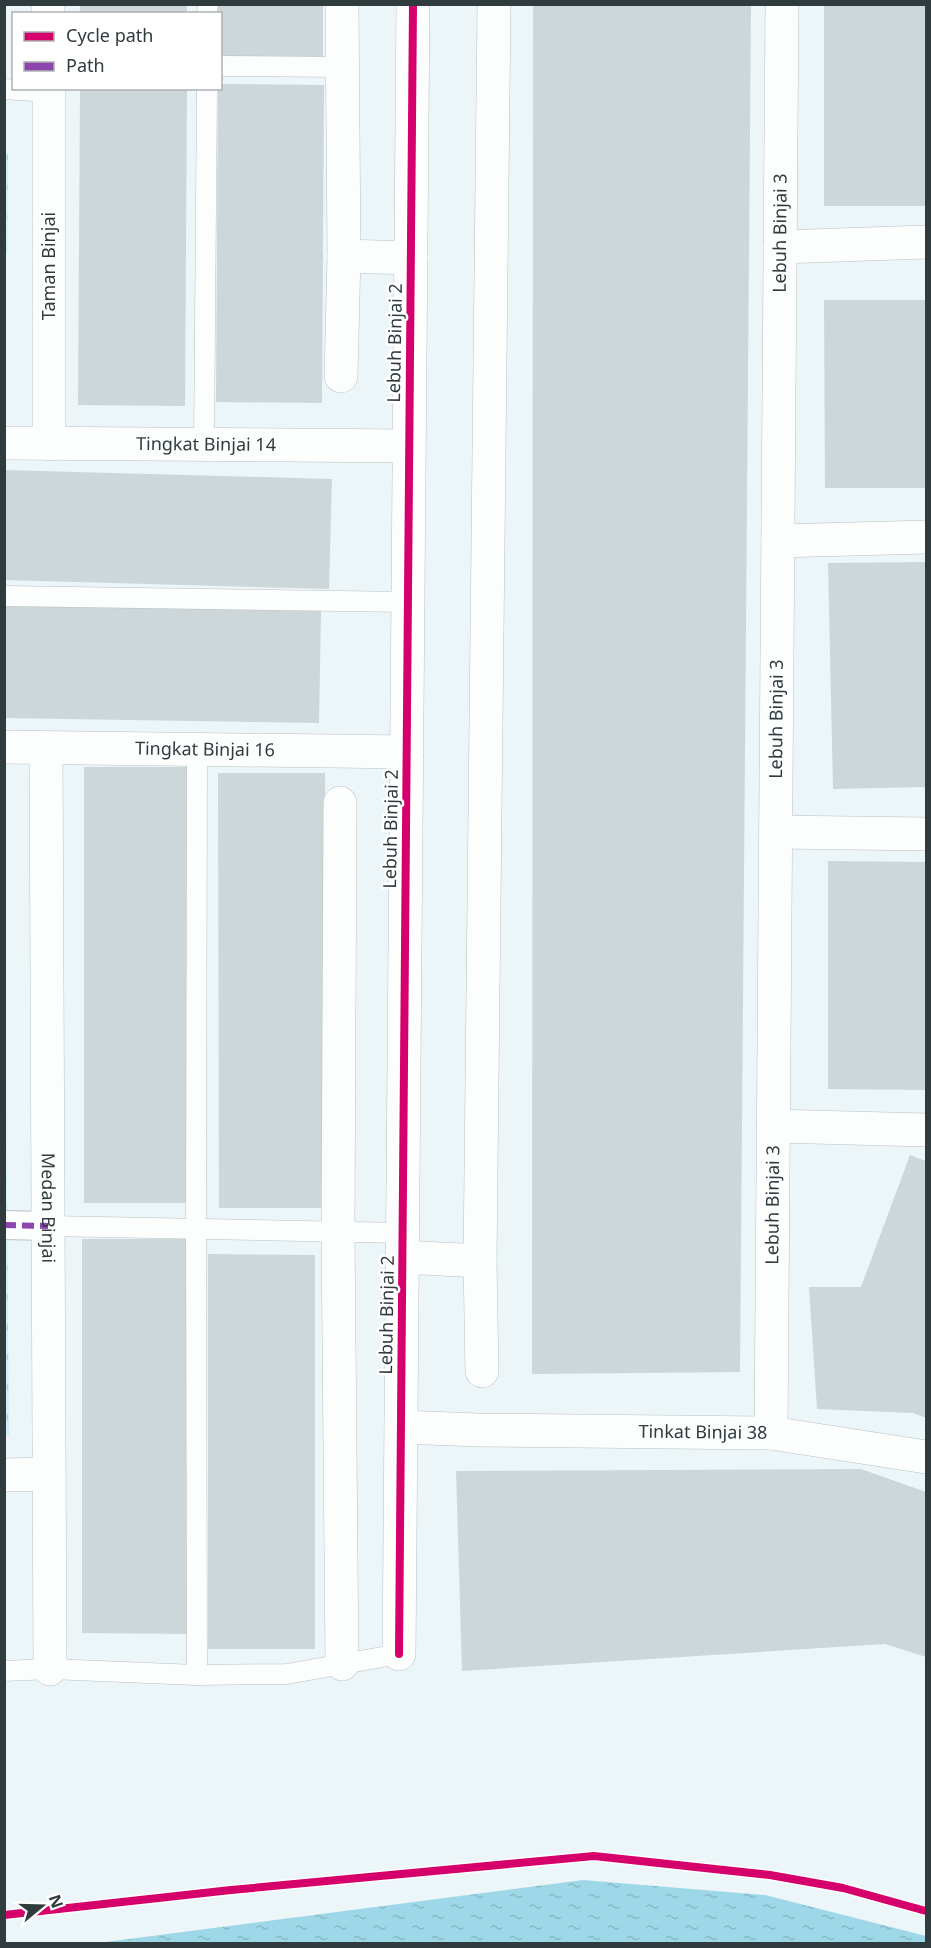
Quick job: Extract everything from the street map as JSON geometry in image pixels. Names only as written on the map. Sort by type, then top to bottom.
[{"type":"street","points":[[341,376],[344,256],[342,4]]},
{"type":"street","name":"Lebuh Binjai 2","points":[[399,1654],[413,4]]},
{"type":"street","points":[[482,1371],[480,1261],[494,4]]},
{"type":"street","name":"Lebuh Binjai 3","points":[[771,1433],[782,4]]},
{"type":"street","name":"Taman Binjai","points":[[49,90],[49,444]]},
{"type":"street","points":[[780,247],[927,242]]},
{"type":"street","points":[[344,256],[411,258]]},
{"type":"street","name":"Tingkat Binjai 14","points":[[4,443],[409,446]]},
{"type":"street","points":[[778,541],[927,537]]},
{"type":"street","name":"Tingkat Binjai 16","points":[[4,747],[406,752]]},
{"type":"street","name":"Medan Binjai","points":[[46,748],[50,1669]]},
{"type":"street","points":[[340,802],[338,1232],[342,1664]]},
{"type":"street","points":[[776,832],[927,834]]},
{"type":"street","points":[[774,1126],[927,1130]]},
{"type":"street","points":[[4,1225],[48,1226]]},
{"type":"street","points":[[402,1245],[480,1261]]},
{"type":"street","name":"Tinkat Binjai 38","points":[[400,1427],[771,1433],[927,1457]]},
{"type":"street","points":[[4,1475],[49,1474]]},
{"type":"lane","points":[[222,66],[343,67]]},
{"type":"lane","points":[[204,445],[207,90]]},
{"type":"lane","points":[[4,596],[408,602]]},
{"type":"lane","points":[[197,750],[197,1675]]},
{"type":"lane","points":[[48,1226],[338,1232],[402,1245]]},
{"type":"lane","points":[[4,1671],[50,1669],[197,1675],[287,1674],[399,1654]]},
{"type":"green space","points":[[4,153],[8,153],[7,255],[4,254]]},
{"type":"green space","points":[[4,838],[9,1435],[4,1435]]},
{"type":"water","points":[[583,1880],[765,1895],[926,1936],[926,1943],[98,1943]]},
{"type":"building","points":[[80,4],[187,4],[187,12],[80,12]]},
{"type":"building","points":[[217,4],[323,4],[323,62],[222,61],[222,12],[217,12]]},
{"type":"building","points":[[533,4],[751,4],[740,1372],[532,1374]]},
{"type":"building","points":[[824,4],[926,4],[926,206],[824,206]]},
{"type":"building","points":[[222,84],[324,85],[322,403],[216,402],[218,90],[222,90]]},
{"type":"building","points":[[80,90],[187,90],[185,406],[78,405]]},
{"type":"building","points":[[824,300],[926,300],[926,488],[825,488]]},
{"type":"building","points":[[4,470],[332,479],[329,589],[4,580]]},
{"type":"building","points":[[926,562],[926,787],[833,789],[828,563]]},
{"type":"building","points":[[4,605],[321,611],[319,723],[4,718]]},
{"type":"building","points":[[84,767],[191,767],[191,1203],[84,1203]]},
{"type":"building","points":[[218,773],[325,773],[326,1208],[219,1208]]},
{"type":"building","points":[[828,861],[926,862],[926,1090],[828,1089]]},
{"type":"building","points":[[910,1155],[926,1161],[926,1418],[913,1413],[817,1409],[809,1287],[861,1287]]},
{"type":"building","points":[[82,1239],[188,1239],[189,1634],[82,1633]]},
{"type":"building","points":[[208,1254],[315,1255],[315,1649],[208,1649]]},
{"type":"building","points":[[861,1469],[926,1492],[926,1657],[885,1644],[462,1671],[456,1471]]},
{"type":"marked path","points":[[4,1225],[48,1226]]},
{"type":"cycle path","points":[[399,1654],[413,4]]},
{"type":"cycle path","points":[[4,1915],[231,1890],[594,1856],[770,1875],[843,1888],[926,1911]]}]
